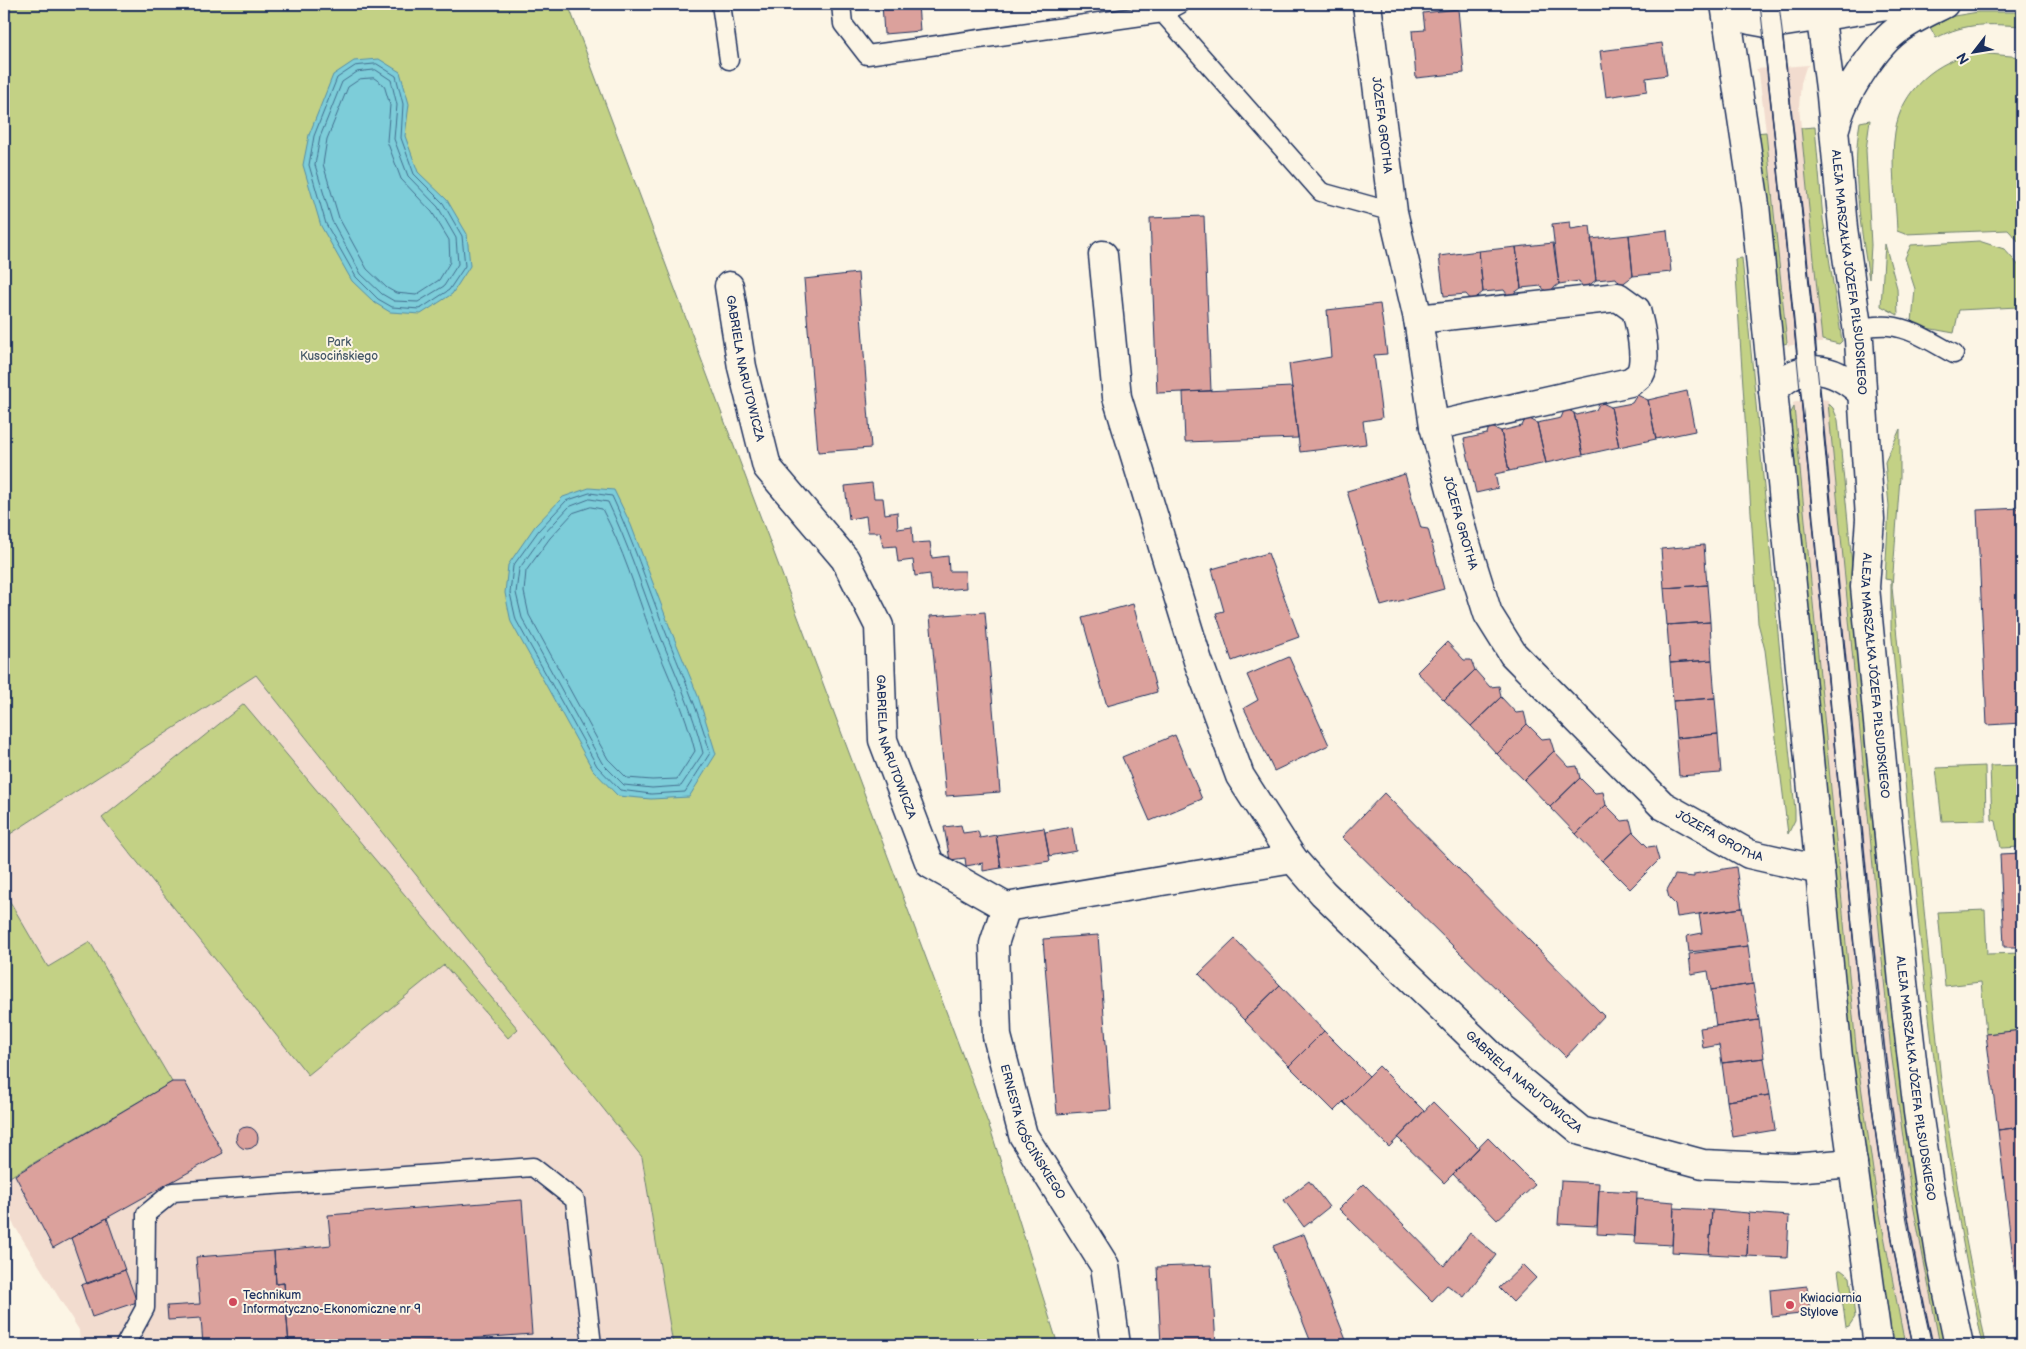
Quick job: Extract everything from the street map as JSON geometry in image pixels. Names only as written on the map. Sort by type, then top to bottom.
[{"type":"street","name":"JÓZEFA GROTHA","points":[[1367,4],[1393,212],[1418,319],[1434,426],[1463,534],[1488,614],[1513,654],[1662,805],[1749,854],[1820,870]]},
{"type":"street","points":[[1726,4],[1750,20],[1770,14],[1900,4]]},
{"type":"street","points":[[1726,4],[1755,205],[1838,1057],[1878,1345]]},
{"type":"street","points":[[1835,139],[1840,109],[1870,60],[1883,43],[1896,31],[1944,4]]},
{"type":"street","name":"ALEJA MARSZAŁKA JÓZEFA PIŁSUDSKIEGO","points":[[1820,10],[1843,228],[1858,328],[1870,519],[1865,588],[1902,982],[1929,1185],[1941,1260],[1959,1345]]},
{"type":"street","name":"GABRIELA NARUTOWICZA","points":[[1103,255],[1117,396],[1198,661],[1240,776],[1294,859],[1323,893],[1499,1063],[1581,1132],[1702,1164],[1793,1168],[1853,1163]]},
{"type":"street","name":"GABRIELA NARUTOWICZA","points":[[729,286],[742,367],[767,467],[844,558],[879,626],[883,740],[930,864],[1006,907]]},
{"type":"street","points":[[1418,319],[1618,297],[1636,310],[1643,336],[1642,369],[1639,375],[1630,382],[1434,426]]},
{"type":"street","points":[[1773,391],[1790,377],[1808,370],[1831,372],[1850,382],[1861,392]]},
{"type":"street","points":[[1006,907],[1294,859]]},
{"type":"street","name":"ERNESTA KOŚCIŃSKIEGO","points":[[1006,907],[994,944],[997,1036],[1023,1135],[1105,1266],[1116,1345]]},
{"type":"lane","points":[[721,4],[729,60]]},
{"type":"lane","points":[[841,4],[843,24],[867,55],[1163,13],[1180,4]]},
{"type":"lane","points":[[1163,13],[1320,192],[1393,212]]},
{"type":"lane","points":[[1770,14],[1808,370],[1874,1054],[1896,1208],[1923,1345]]},
{"type":"lane","points":[[1858,328],[1897,327],[1954,354]]},
{"type":"lane","points":[[124,1345],[145,1308],[146,1214],[173,1192],[532,1167],[575,1200],[592,1345]]},
{"type":"shaded area","points":[[1809,65],[1806,67],[1801,83],[1799,107],[1822,343],[1802,343],[1788,346],[1766,132],[1759,73],[1756,69]]},
{"type":"shaded area","points":[[1814,398],[1828,400],[1891,1052],[1911,1194],[1940,1345],[1905,1345],[1877,1199],[1866,1127],[1857,1057],[1793,403]]},
{"type":"shaded area","points":[[256,675],[642,1157],[673,1345],[80,1345],[79,1330],[4,1209],[4,838]]},
{"type":"green space","name":"Park Kusocińskiego","points":[[4,4],[568,4],[991,1131],[1058,1345],[673,1345],[642,1157],[256,675],[4,838]]},
{"type":"green space","points":[[1978,12],[2022,12],[2022,26],[1978,25],[1958,29],[1936,38],[1930,27],[1954,16]]},
{"type":"green space","points":[[1978,53],[2022,57],[2022,245],[2008,230],[1905,234],[1897,231],[1893,169],[1894,144],[1899,117],[1905,103],[1923,79],[1935,70],[1963,56]]},
{"type":"green space","points":[[1870,120],[1866,150],[1871,245],[1869,279],[1858,200],[1856,161],[1860,122]]},
{"type":"green space","points":[[1815,127],[1823,219],[1842,341],[1839,344],[1822,340],[1801,128]]},
{"type":"green space","points":[[1766,132],[1787,343],[1779,346],[1755,133]]},
{"type":"green space","points":[[1979,241],[2004,249],[2022,269],[2022,311],[2018,307],[1959,310],[1954,333],[1921,327],[1912,322],[1915,289],[1905,258],[1911,245]]},
{"type":"green space","points":[[1885,244],[1897,288],[1898,315],[1881,306]]},
{"type":"green space","points":[[1742,258],[1795,810],[1795,820],[1788,834],[1765,650],[1758,623],[1735,259]]},
{"type":"green space","points":[[1828,403],[1833,408],[1838,420],[1893,983],[1949,1345],[1940,1345],[1938,1335],[1911,1194],[1891,1052]]},
{"type":"green space","points":[[1794,407],[1857,1057],[1877,1199],[1905,1345],[1896,1345],[1888,1320],[1859,1128],[1787,420]]},
{"type":"green space","points":[[1900,429],[1900,477],[1892,587],[1941,1081],[1965,1235],[1986,1345],[1983,1345],[1960,1224],[1932,1044],[1891,628],[1891,580],[1885,579],[1889,506],[1885,462]]},
{"type":"green space","points":[[244,704],[518,1029],[508,1038],[444,965],[308,1075],[102,818]]},
{"type":"green space","points":[[2022,765],[2022,847],[2001,848],[1996,821],[1992,820],[1990,766]]},
{"type":"green space","points":[[1985,766],[1986,820],[1942,821],[1936,768]]},
{"type":"green space","points":[[5,893],[48,967],[90,942],[172,1082],[8,1178],[4,1171]]},
{"type":"green space","points":[[1985,910],[1987,954],[2022,953],[2022,1030],[1986,1034],[1981,982],[1945,986],[1938,912]]},
{"type":"green space","points":[[1838,1270],[1841,1270],[1850,1277],[1855,1317],[1849,1326],[1846,1327]]},
{"type":"water","points":[[379,59],[400,72],[409,104],[405,136],[418,172],[447,200],[467,234],[470,266],[452,294],[421,314],[390,312],[375,303],[352,281],[321,226],[303,165],[309,135],[333,75],[354,61]]},
{"type":"water","points":[[589,488],[614,490],[631,525],[698,696],[716,754],[689,797],[651,799],[618,796],[593,770],[511,622],[505,593],[508,565],[535,526],[563,497]]},
{"type":"building","points":[[882,4],[918,4],[920,31],[884,34]]},
{"type":"building","points":[[1458,9],[1464,73],[1416,78],[1412,31],[1425,30],[1423,13]]},
{"type":"building","points":[[1662,43],[1667,75],[1646,78],[1647,91],[1606,97],[1600,51]]},
{"type":"building","points":[[1204,216],[1211,391],[1157,393],[1150,218]]},
{"type":"building","points":[[1570,222],[1571,229],[1590,226],[1596,280],[1584,289],[1579,281],[1559,284],[1552,224]]},
{"type":"building","points":[[1667,230],[1671,272],[1633,276],[1629,235]]},
{"type":"building","points":[[1629,235],[1633,276],[1621,285],[1616,278],[1596,280],[1591,239]]},
{"type":"building","points":[[1553,243],[1559,284],[1547,293],[1541,286],[1521,288],[1516,247]]},
{"type":"building","points":[[1516,247],[1521,288],[1509,297],[1504,290],[1483,292],[1479,251]]},
{"type":"building","points":[[1479,251],[1483,292],[1472,301],[1466,294],[1444,296],[1439,256]]},
{"type":"building","points":[[858,273],[871,448],[818,452],[804,279]]},
{"type":"building","points":[[1380,304],[1387,354],[1374,355],[1382,418],[1363,421],[1366,444],[1300,452],[1289,364],[1331,357],[1327,310]]},
{"type":"building","points":[[1292,387],[1298,438],[1185,442],[1183,392]]},
{"type":"building","points":[[1687,391],[1695,431],[1656,439],[1648,400]]},
{"type":"building","points":[[1637,395],[1648,400],[1656,439],[1619,447],[1611,407],[1632,403]]},
{"type":"building","points":[[1600,402],[1611,407],[1619,447],[1583,455],[1574,413],[1577,415],[1596,410]]},
{"type":"building","points":[[1565,408],[1574,413],[1583,455],[1546,463],[1537,423],[1561,418]]},
{"type":"building","points":[[1526,417],[1537,423],[1546,463],[1509,471],[1501,431],[1522,426]]},
{"type":"building","points":[[1489,426],[1501,431],[1509,471],[1495,474],[1498,488],[1476,493],[1464,439],[1487,434]]},
{"type":"building","points":[[1405,474],[1421,528],[1428,529],[1444,589],[1381,606],[1347,491]]},
{"type":"building","points":[[872,483],[874,498],[883,498],[885,514],[897,512],[898,529],[912,527],[913,543],[930,542],[932,558],[948,556],[949,571],[965,571],[966,588],[932,591],[930,574],[915,576],[913,560],[898,562],[896,546],[883,547],[880,532],[868,532],[866,516],[849,519],[845,486]]},
{"type":"building","points":[[2022,508],[2022,723],[1987,725],[1977,510]]},
{"type":"building","points":[[1704,545],[1707,585],[1664,588],[1661,549]]},
{"type":"building","points":[[1268,553],[1299,637],[1232,661],[1216,613],[1224,611],[1212,569]]},
{"type":"building","points":[[1707,585],[1710,622],[1667,625],[1664,588]]},
{"type":"building","points":[[1133,604],[1157,692],[1107,706],[1082,618]]},
{"type":"building","points":[[985,612],[1000,792],[946,796],[930,616]]},
{"type":"building","points":[[1710,622],[1712,660],[1670,663],[1667,625]]},
{"type":"building","points":[[1447,642],[1464,660],[1471,660],[1475,670],[1444,700],[1417,672]]},
{"type":"building","points":[[1289,657],[1329,745],[1274,771],[1244,708],[1258,700],[1247,675]]},
{"type":"building","points":[[1712,660],[1715,698],[1673,701],[1670,663]]},
{"type":"building","points":[[1475,670],[1490,687],[1499,686],[1501,697],[1471,726],[1444,700]]},
{"type":"building","points":[[1501,697],[1516,713],[1524,712],[1527,724],[1497,754],[1471,726]]},
{"type":"building","points":[[1715,698],[1718,734],[1676,738],[1673,701]]},
{"type":"building","points":[[1527,724],[1542,739],[1550,738],[1554,751],[1524,780],[1497,754]]},
{"type":"building","points":[[1718,734],[1721,773],[1679,776],[1676,738]]},
{"type":"building","points":[[1175,735],[1202,799],[1150,821],[1122,757]]},
{"type":"building","points":[[1554,751],[1569,767],[1577,766],[1580,778],[1550,807],[1524,780]]},
{"type":"building","points":[[1580,778],[1595,793],[1603,792],[1606,805],[1576,834],[1550,807]]},
{"type":"building","points":[[1384,793],[1604,1016],[1566,1057],[1342,837]]},
{"type":"building","points":[[1606,805],[1622,821],[1630,820],[1633,832],[1602,861],[1576,834]]},
{"type":"building","points":[[961,825],[963,833],[978,831],[980,838],[996,835],[1001,868],[983,871],[983,863],[966,866],[965,858],[950,860],[944,827]]},
{"type":"building","points":[[1072,827],[1076,851],[1049,856],[1045,832]]},
{"type":"building","points":[[1044,828],[1050,861],[1001,868],[996,835]]},
{"type":"building","points":[[1633,832],[1648,847],[1655,846],[1659,860],[1630,889],[1602,861]]},
{"type":"building","points":[[2022,853],[2022,947],[2004,947],[2000,854]]},
{"type":"building","points":[[1736,867],[1742,908],[1677,917],[1675,904],[1669,898],[1667,890],[1675,875],[1694,877],[1694,874]]},
{"type":"building","points":[[1742,908],[1748,946],[1689,952],[1687,936],[1702,933],[1699,914]]},
{"type":"building","points":[[1098,935],[1111,1110],[1057,1114],[1043,939]]},
{"type":"building","points":[[1235,939],[1280,985],[1244,1020],[1199,974]]},
{"type":"building","points":[[1748,946],[1753,984],[1711,990],[1708,971],[1691,974],[1689,954]]},
{"type":"building","points":[[1753,984],[1759,1020],[1716,1026],[1711,990]]},
{"type":"building","points":[[1280,985],[1324,1031],[1289,1066],[1244,1020]]},
{"type":"building","points":[[1759,1020],[1764,1058],[1722,1063],[1719,1045],[1703,1048],[1700,1028]]},
{"type":"building","points":[[2022,1030],[2022,1127],[1998,1130],[1986,1034]]},
{"type":"building","points":[[1324,1031],[1369,1076],[1334,1111],[1289,1066]]},
{"type":"building","points":[[1764,1058],[1770,1095],[1727,1101],[1722,1063]]},
{"type":"building","points":[[1379,1066],[1424,1111],[1389,1147],[1343,1102]]},
{"type":"building","points":[[172,1082],[185,1082],[223,1153],[53,1248],[15,1175]]},
{"type":"building","points":[[1770,1095],[1775,1130],[1733,1137],[1727,1101]]},
{"type":"building","points":[[1433,1102],[1479,1148],[1444,1183],[1398,1138]]},
{"type":"building","points":[[247,1127],[255,1130],[258,1138],[255,1146],[247,1149],[239,1146],[236,1138],[239,1130]]},
{"type":"building","points":[[2022,1127],[2022,1292],[2017,1293],[1998,1130]]},
{"type":"building","points":[[1488,1138],[1535,1185],[1497,1220],[1453,1174]]},
{"type":"building","points":[[1309,1181],[1329,1207],[1304,1227],[1284,1200]]},
{"type":"building","points":[[1561,1181],[1599,1183],[1597,1226],[1558,1224]]},
{"type":"building","points":[[1364,1184],[1444,1266],[1470,1233],[1496,1255],[1464,1297],[1447,1285],[1432,1301],[1339,1209]]},
{"type":"building","points":[[1599,1190],[1637,1192],[1635,1236],[1597,1234]]},
{"type":"building","points":[[1637,1199],[1674,1202],[1672,1245],[1634,1243]]},
{"type":"building","points":[[522,1200],[532,1334],[384,1345],[289,1345],[284,1283],[276,1284],[274,1251],[331,1245],[328,1215]]},
{"type":"building","points":[[1674,1208],[1712,1210],[1709,1254],[1672,1252]]},
{"type":"building","points":[[1712,1210],[1749,1213],[1747,1256],[1709,1254]]},
{"type":"building","points":[[1749,1213],[1789,1216],[1787,1258],[1747,1256]]},
{"type":"building","points":[[107,1218],[125,1270],[87,1284],[71,1238]]},
{"type":"building","points":[[1304,1234],[1348,1345],[1312,1345],[1273,1246]]},
{"type":"building","points":[[274,1251],[276,1284],[284,1283],[289,1345],[203,1345],[201,1318],[168,1320],[167,1306],[200,1304],[196,1257]]},
{"type":"building","points":[[1211,1265],[1216,1345],[1161,1345],[1157,1267]]},
{"type":"building","points":[[1523,1265],[1536,1278],[1513,1302],[1499,1288]]},
{"type":"building","points":[[125,1270],[137,1302],[92,1317],[81,1285]]},
{"type":"building","name":"Kwiaciarnia Stylove","points":[[1807,1286],[1810,1313],[1772,1317],[1770,1290]]},
{"type":"tram line","points":[[1760,4],[1791,292],[1866,1061],[1886,1203],[1913,1345]]},
{"type":"tram line","points":[[1779,4],[1810,298],[1885,1068],[1905,1207],[1932,1345]]},
{"type":"place","name":"Technikum Informatyczno-Ekonomiczne nr 9","points":[[233,1302]]},
{"type":"place","name":"Kwiaciarnia Stylove","points":[[1790,1305]]}]
